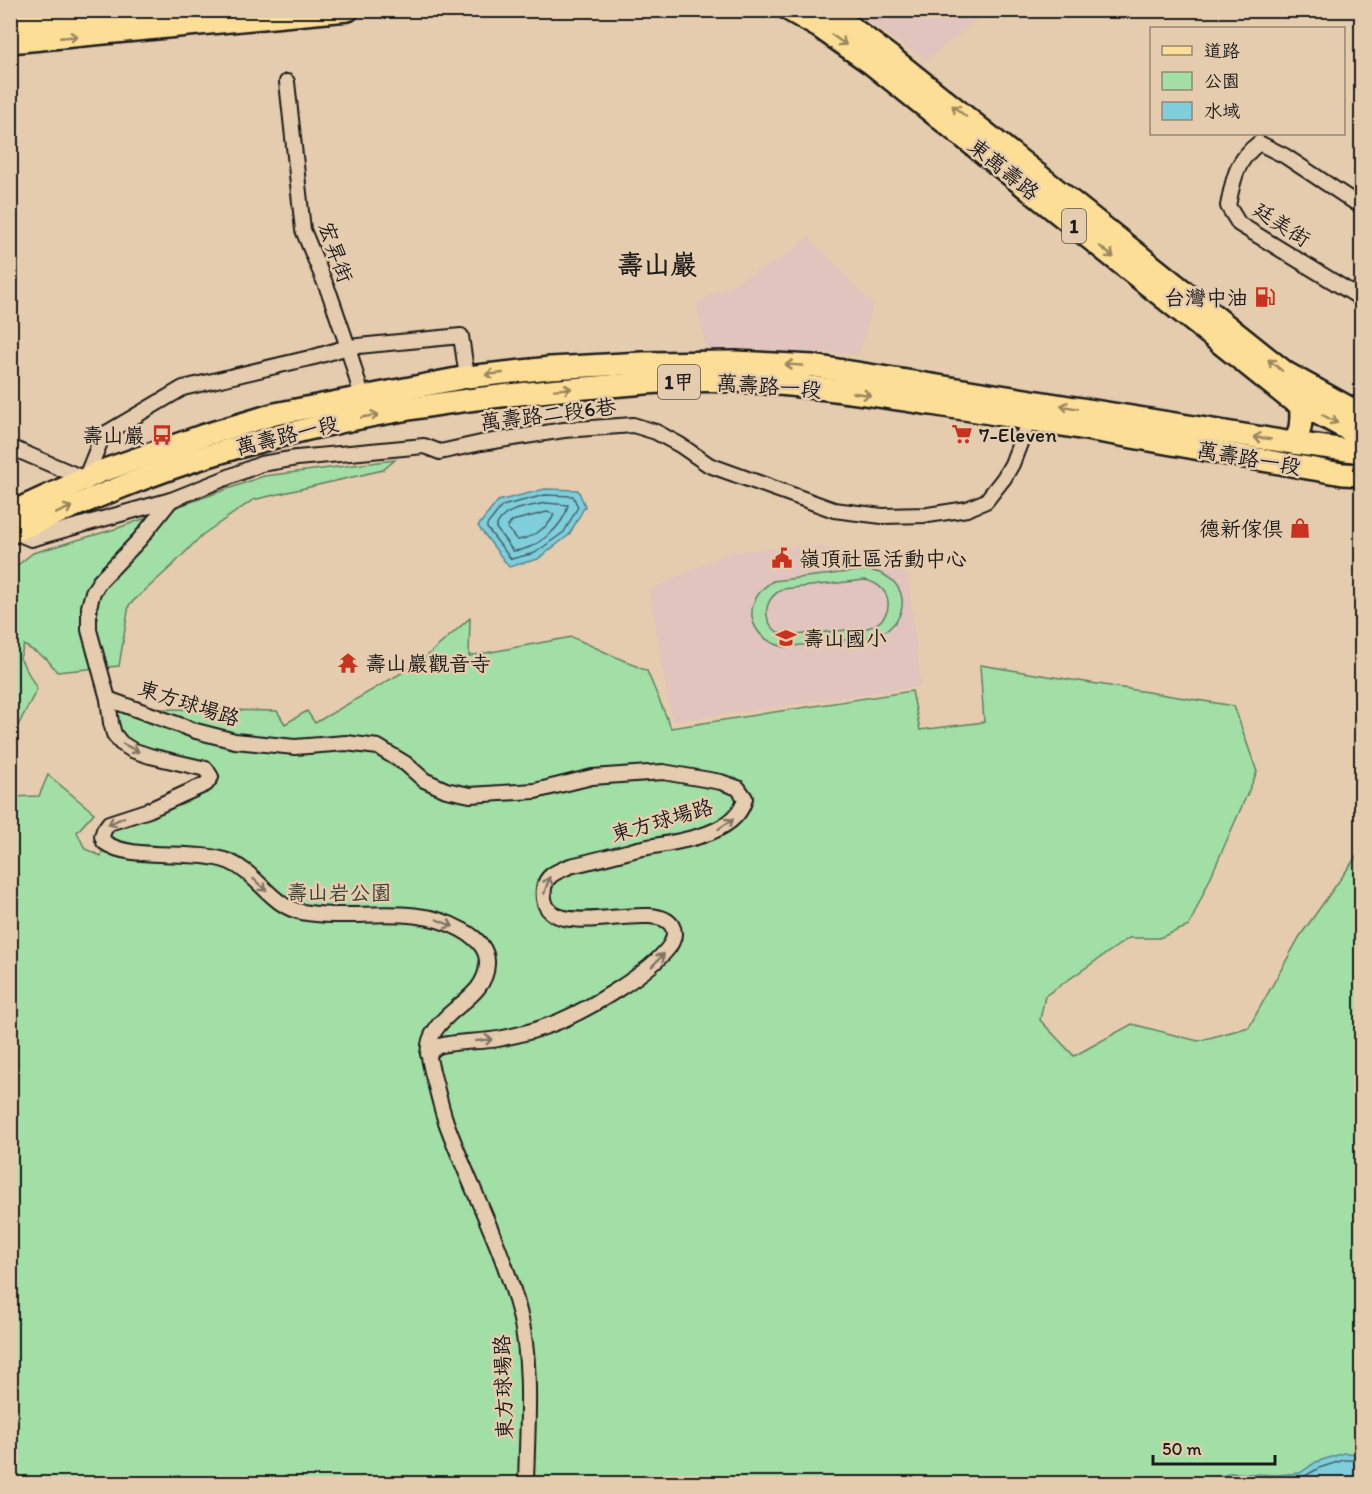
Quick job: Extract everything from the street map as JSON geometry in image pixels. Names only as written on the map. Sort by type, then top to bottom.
[{"type":"main road","points":[[10,24],[154,10]]},
{"type":"main road","points":[[10,42],[348,10]]},
{"type":"main road","name":"東萬壽路","points":[[789,10],[819,27],[872,64],[1279,390],[1362,437]]},
{"type":"main road","name":"東萬壽路","points":[[828,10],[907,69],[1286,373],[1362,415]]},
{"type":"main road","name":"萬壽路一段","points":[[11,526],[205,435],[275,414],[466,376],[550,368],[643,363],[736,362],[813,366],[1333,473],[1362,475]]},
{"type":"main road","name":"萬壽路一段","points":[[88,488],[280,435],[363,417],[466,399],[549,390],[732,381],[807,386],[1032,410],[1362,452]]},
{"type":"main road","points":[[1293,443],[1299,436],[1300,403]]},
{"type":"street","name":"宏昇街","points":[[286,81],[303,230],[330,295],[362,396]]},
{"type":"street","name":"廷美街","points":[[1362,207],[1285,156],[1259,143],[1246,152],[1234,176],[1228,206],[1239,224],[1362,299]]},
{"type":"street","points":[[10,447],[88,488],[103,435],[183,388],[348,347],[461,336],[466,376]]},
{"type":"street","name":"萬壽路二段6巷","points":[[171,500],[261,464],[297,458],[424,447],[440,452],[564,430],[633,425],[656,432],[680,445],[708,465],[834,510],[882,516],[928,515],[967,509],[986,501],[1012,464],[1032,410]]},
{"type":"street","points":[[11,526],[31,539],[171,500]]},
{"type":"street","name":"東方球場路","points":[[171,500],[93,592],[89,608],[89,630],[108,699],[114,734],[121,743],[132,750],[150,756],[206,769],[211,777],[207,784],[149,810],[109,823],[102,836],[104,842],[110,846],[135,852],[197,855],[230,862],[252,876],[283,906],[302,912],[386,914],[432,918],[462,930],[482,945],[487,955],[488,966],[482,984],[450,1013],[434,1032],[428,1054],[445,1120],[508,1275],[520,1313],[526,1351],[526,1484]]},
{"type":"street","name":"東方球場路","points":[[108,699],[196,731],[235,741],[295,747],[346,743],[378,747],[406,764],[424,780],[446,790],[470,795],[535,791],[592,777],[663,772],[721,782],[738,788],[743,793],[746,798],[739,813],[717,830],[689,839],[570,867],[555,872],[549,877],[544,890],[547,906],[555,914],[566,918],[595,920],[651,916],[668,921],[673,927],[674,934],[671,943],[664,954],[646,971],[560,1021],[498,1039],[439,1046],[428,1054]]},
{"type":"shaded area","points":[[852,11],[988,11],[926,61]]},
{"type":"shaded area","points":[[808,236],[873,305],[859,354],[706,350],[697,303],[791,253]]},
{"type":"shaded area","name":"壽山國小","points":[[806,546],[882,554],[908,576],[921,686],[672,722],[649,590],[730,552]]},
{"type":"green space","points":[[395,460],[383,470],[253,500],[202,535],[129,605],[119,666],[57,672],[47,659],[24,645],[20,658],[37,689],[11,737],[10,571],[33,553],[115,529],[264,476]]},
{"type":"green space","points":[[865,570],[879,573],[898,587],[902,597],[902,608],[898,619],[877,636],[785,647],[772,643],[762,636],[752,618],[752,609],[756,599],[762,589],[773,581]],"holes":[[[865,580],[875,583],[886,596],[887,611],[876,624],[867,628],[785,636],[777,632],[768,620],[767,606],[770,600],[783,589]]]},
{"type":"green space","name":"壽山岩公園","points":[[470,618],[469,656],[572,637],[647,671],[671,728],[912,691],[920,730],[984,722],[980,665],[1234,706],[1257,772],[1189,926],[1159,938],[1129,938],[1045,996],[1040,1020],[1074,1056],[1132,1024],[1198,1041],[1249,1027],[1300,936],[1361,850],[1361,1483],[11,1483],[10,797],[39,796],[48,775],[94,813],[77,832],[85,849],[101,856],[104,830],[211,778],[132,750],[114,734],[109,708],[277,711],[285,724],[307,711],[315,723],[419,663]]},
{"type":"water","points":[[545,489],[578,490],[585,506],[569,535],[538,559],[509,567],[478,526],[498,501]]},
{"type":"water","points":[[1344,1453],[1361,1454],[1361,1483],[1220,1483],[1221,1477],[1230,1473],[1277,1475],[1300,1473],[1316,1462]]},
{"type":"place","name":"台灣中油","points":[[1265,297]]},
{"type":"place","name":"7-Eleven","points":[[962,434]]},
{"type":"place","name":"壽山巖","points":[[162,435]]},
{"type":"place","name":"德新傢俱","points":[[1300,528]]},
{"type":"place","name":"嶺頂社區活動中心","points":[[782,558]]},
{"type":"place","name":"壽山國小","points":[[786,638]]},
{"type":"place","name":"壽山巖觀音寺","points":[[348,663]]},
{"type":"district","name":"壽山巖","points":[[657,264]]}]
